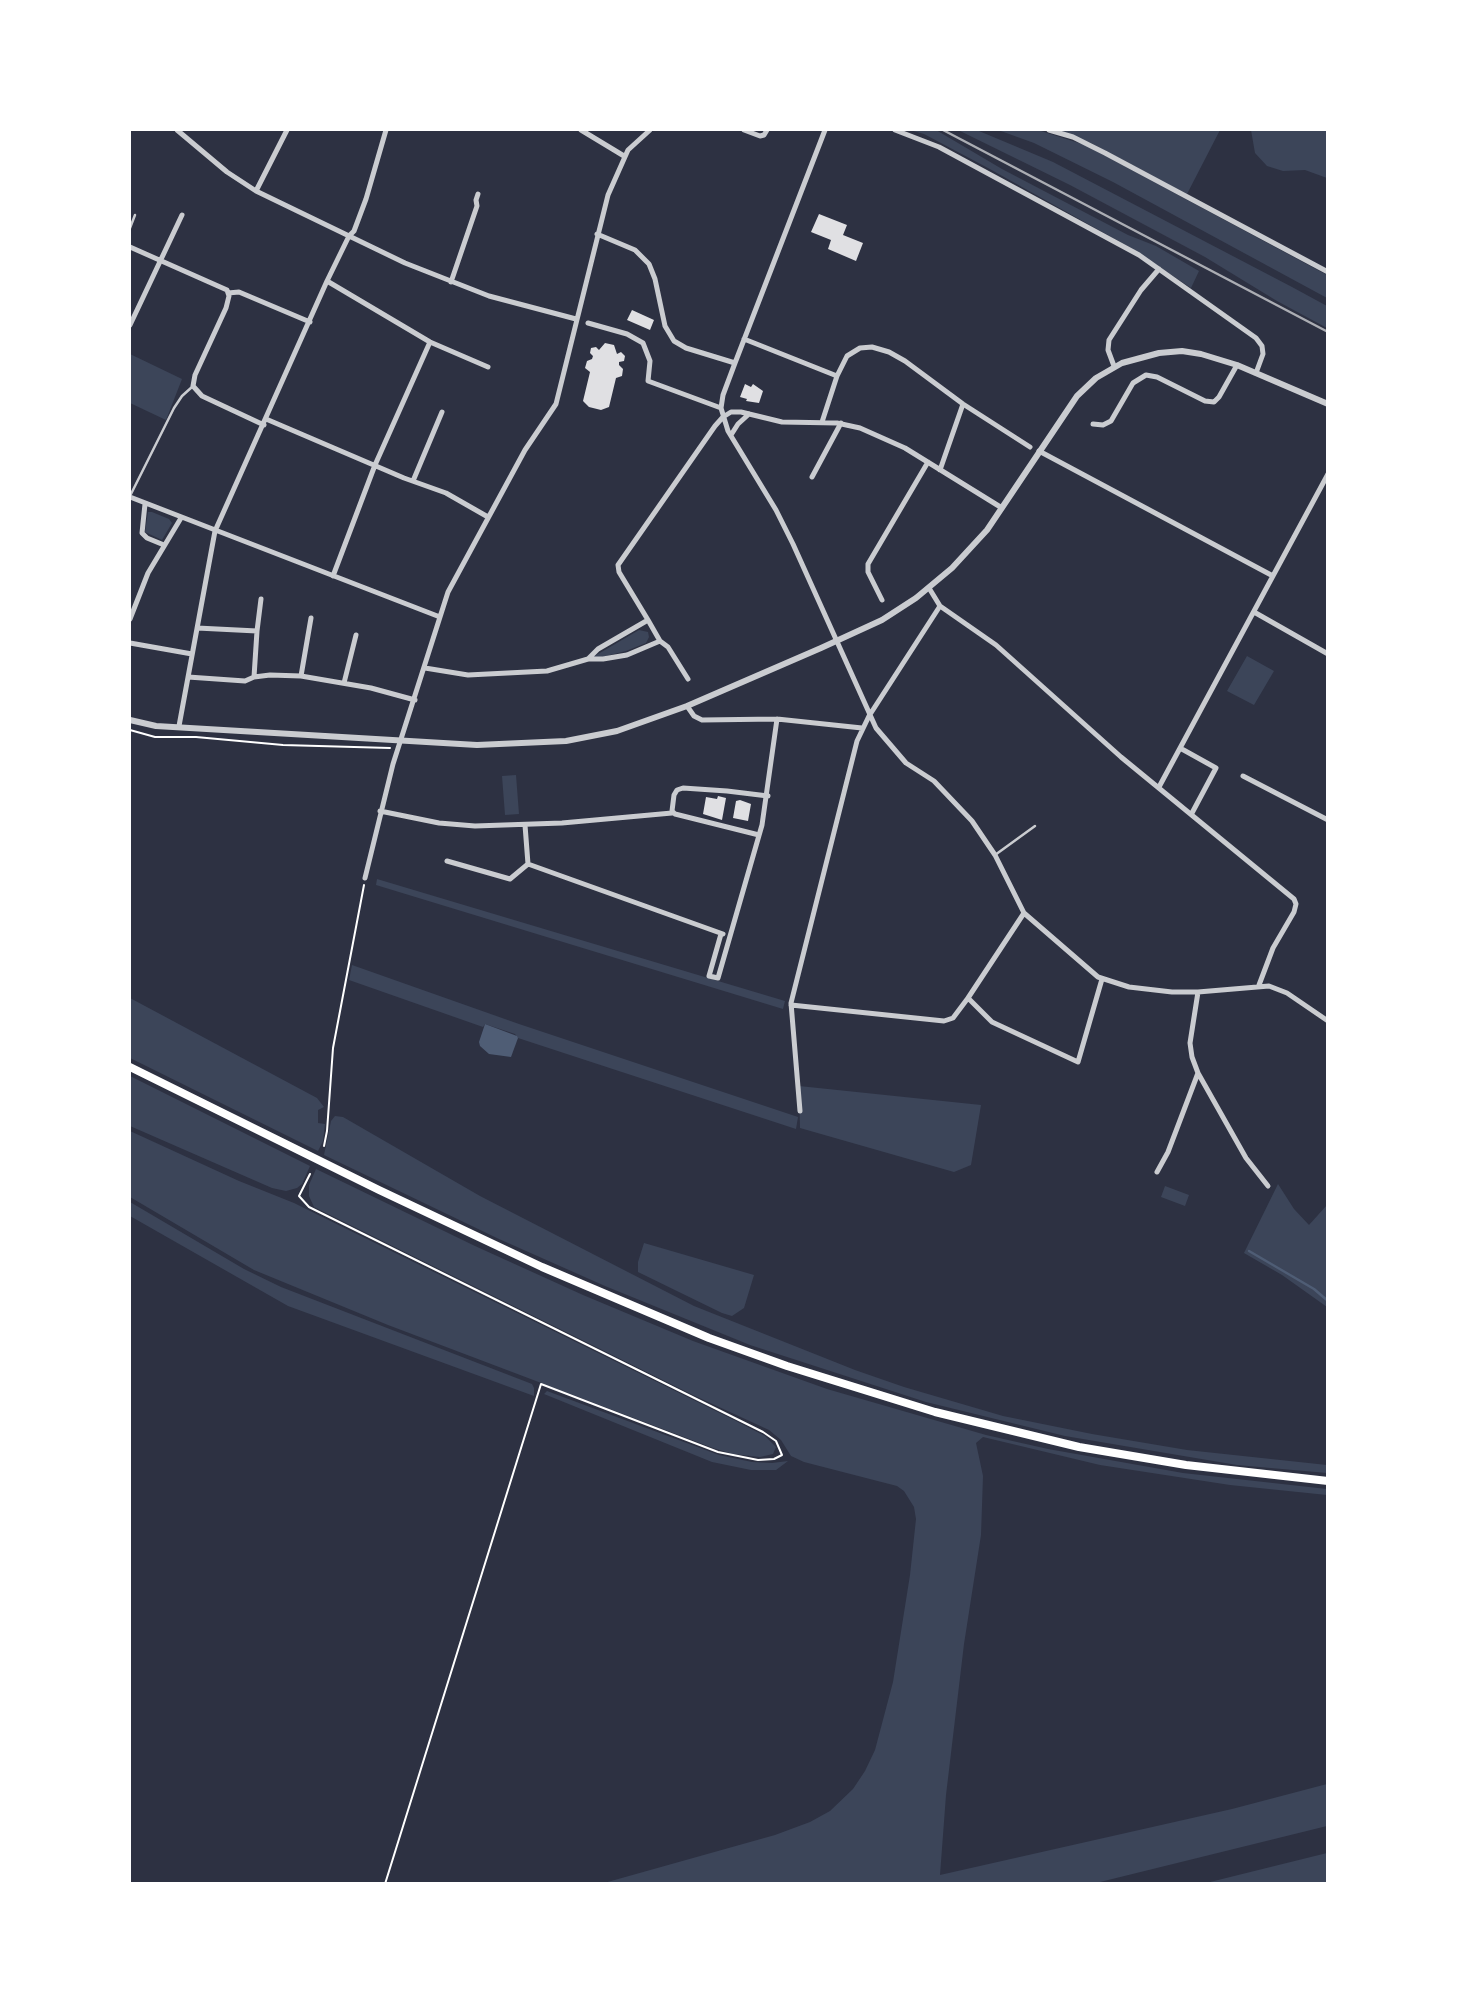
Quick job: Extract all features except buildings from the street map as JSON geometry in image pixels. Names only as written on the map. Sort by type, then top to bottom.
[{"type":"main road","points":[[130,1067],[415,1208],[542,1267],[709,1338],[787,1366],[925,1410],[1079,1447],[1185,1465],[1328,1481]]},
{"type":"street","points":[[177,130],[227,172],[256,191],[349,236],[452,282],[503,300],[576,319]]},
{"type":"street","points":[[256,191],[287,130]]},
{"type":"street","points":[[179,726],[215,531],[327,281],[354,231],[386,130]]},
{"type":"street","points":[[581,130],[624,156]]},
{"type":"street","points":[[365,878],[380,811],[448,592],[531,439],[556,404],[608,195],[624,156],[649,130]]},
{"type":"street","points":[[744,130],[760,136],[767,130]]},
{"type":"street","points":[[825,130],[735,363],[721,408],[731,435],[776,510],[869,716],[883,738],[906,763],[934,781],[979,829],[1024,913],[1083,966],[1102,979],[1139,988],[1198,992],[1259,985],[1287,993],[1328,1021]]},
{"type":"street","points":[[895,130],[972,164],[1129,249],[1159,269],[1257,340],[1263,354],[1256,373]]},
{"type":"street","points":[[1049,130],[1073,137],[1105,153],[1328,272]]},
{"type":"street","points":[[452,282],[477,206],[478,194]]},
{"type":"street","points":[[130,325],[183,215]]},
{"type":"street","points":[[597,234],[639,252],[652,268],[664,326],[674,341],[686,348],[735,363]]},
{"type":"street","points":[[130,247],[221,286],[228,293]]},
{"type":"street","points":[[1114,366],[1108,351],[1108,342],[1141,290],[1159,269]]},
{"type":"street","points":[[327,281],[430,342],[488,367]]},
{"type":"street","points":[[228,293],[239,292],[310,322]]},
{"type":"street","points":[[228,293],[226,308],[195,375],[193,386],[202,396],[446,493],[488,517]]},
{"type":"street","points":[[588,323],[626,334],[643,344],[650,361],[648,381],[721,408]]},
{"type":"street","points":[[744,339],[837,376]]},
{"type":"street","points":[[333,576],[375,465],[430,342]]},
{"type":"street","points":[[822,422],[844,361],[852,352],[864,347],[876,348],[905,361],[963,404],[1030,447]]},
{"type":"street","points":[[130,720],[156,726],[400,745],[507,745],[566,741],[617,731],[687,706],[837,641],[882,620],[929,588],[968,552],[1002,508],[1077,396],[1114,366],[1142,356],[1177,351],[1201,354],[1237,365],[1328,404]]},
{"type":"street","points":[[1093,424],[1103,425],[1111,421],[1133,383],[1146,375],[1157,377],[1205,401],[1214,402],[1237,365]]},
{"type":"street","points":[[940,470],[963,404]]},
{"type":"street","points":[[414,481],[442,412]]},
{"type":"street","points":[[688,679],[668,647],[660,640],[618,566],[723,417],[734,412],[782,422],[841,423],[885,438],[1002,508]]},
{"type":"street","points":[[731,435],[738,424],[749,415]]},
{"type":"street","points":[[812,477],[841,423]]},
{"type":"street","points":[[1039,451],[1273,576]]},
{"type":"street","points":[[882,600],[870,575],[868,564],[928,462]]},
{"type":"street","points":[[1159,788],[1328,474]]},
{"type":"street","points":[[130,496],[440,618]]},
{"type":"street","points":[[145,504],[142,533],[164,545]]},
{"type":"street","points":[[130,619],[144,581],[181,517]]},
{"type":"street","points":[[929,588],[940,606],[996,646],[1159,788],[1296,901],[1294,912],[1273,948],[1259,985]]},
{"type":"street","points":[[254,677],[261,598]]},
{"type":"street","points":[[800,1111],[791,1006],[857,741],[869,716],[940,606]]},
{"type":"street","points":[[1254,612],[1328,654]]},
{"type":"street","points":[[301,676],[311,618]]},
{"type":"street","points":[[588,659],[598,649],[648,620]]},
{"type":"street","points":[[197,628],[257,631]]},
{"type":"street","points":[[344,683],[356,635]]},
{"type":"street","points":[[425,668],[468,675],[564,668],[588,659],[627,655],[660,640]]},
{"type":"street","points":[[130,643],[192,654]]},
{"type":"street","points":[[188,677],[246,681],[254,677],[301,676],[415,700]]},
{"type":"street","points":[[687,706],[692,715],[701,720],[777,719],[862,728]]},
{"type":"street","points":[[721,934],[709,976],[718,978],[760,835],[768,796],[777,719]]},
{"type":"street","points":[[1180,748],[1216,768],[1192,813]]},
{"type":"street","points":[[1243,776],[1328,820]]},
{"type":"street","points":[[672,813],[674,795],[681,788],[768,796]]},
{"type":"street","points":[[380,811],[448,824],[525,825],[672,813],[760,835]]},
{"type":"street","points":[[525,825],[528,864]]},
{"type":"street","points":[[447,861],[510,879],[528,864]]},
{"type":"street","points":[[528,864],[730,936]]},
{"type":"street","points":[[791,1006],[941,1021],[953,1018],[1024,913]]},
{"type":"street","points":[[968,998],[997,1026],[1078,1062],[1102,979]]},
{"type":"street","points":[[1198,992],[1190,1043],[1198,1073],[1243,1154],[1268,1186]]},
{"type":"street","points":[[1157,1171],[1168,1152],[1198,1073]]},
{"type":"lane","points":[[130,228],[135,215]]},
{"type":"lane","points":[[130,496],[174,408],[181,396],[193,386]]},
{"type":"lane","points":[[995,855],[1035,826]]},
{"type":"path","points":[[130,730],[158,738],[196,737],[283,745],[400,745]]},
{"type":"path","points":[[324,1146],[333,1048],[365,878]]},
{"type":"path","points":[[310,1174],[299,1196],[309,1207],[763,1432],[776,1441],[782,1455],[764,1460],[718,1452],[541,1384],[385,1884]]},
{"type":"shaded area","points":[[910,130],[936,130],[1002,169],[1128,235],[1156,246],[1199,271],[1191,288],[1131,248],[988,168],[924,134]]},
{"type":"shaded area","points":[[958,130],[979,131],[1053,162],[1292,287],[1327,306],[1327,328],[1205,257],[1070,185]]},
{"type":"shaded area","points":[[998,130],[1038,130],[1085,145],[1327,275],[1327,298],[1113,182],[1034,143]]},
{"type":"shaded area","points":[[1055,130],[1220,130],[1187,194],[1091,143]]},
{"type":"shaded area","points":[[1251,130],[1327,130],[1327,178],[1305,170],[1283,171],[1267,166],[1255,153]]},
{"type":"shaded area","points":[[130,354],[182,379],[166,420],[130,403]]},
{"type":"shaded area","points":[[148,512],[169,519],[172,523],[162,540],[145,532]]},
{"type":"shaded area","points":[[639,630],[648,632],[646,643],[594,659],[593,657]]},
{"type":"shaded area","points":[[1247,656],[1274,671],[1254,705],[1227,691]]},
{"type":"shaded area","points":[[516,775],[519,814],[505,815],[502,776]]},
{"type":"shaded area","points":[[377,879],[785,1001],[783,1009],[376,885]]},
{"type":"shaded area","points":[[352,965],[798,1117],[796,1129],[518,1038],[515,1034],[485,1024],[483,1027],[349,980]]},
{"type":"shaded area","points":[[130,998],[317,1098],[324,1107],[318,1110],[318,1123],[325,1124],[323,1141],[318,1151],[130,1058]]},
{"type":"shaded area","points":[[485,1024],[517,1036],[511,1057],[489,1054],[480,1046]]},
{"type":"shaded area","points":[[130,1076],[310,1166],[302,1184],[286,1191],[272,1188],[130,1126]]},
{"type":"shaded area","points":[[799,1086],[981,1105],[971,1165],[954,1172],[800,1128]]},
{"type":"shaded area","points":[[335,1116],[343,1117],[480,1196],[694,1306],[855,1370],[1003,1416],[1187,1450],[1327,1465],[1327,1473],[1237,1465],[1065,1436],[926,1402],[750,1345],[499,1239],[324,1155],[331,1121]]},
{"type":"shaded area","points":[[130,1131],[294,1203],[734,1420],[765,1436],[776,1447],[773,1454],[760,1457],[733,1454],[713,1448],[388,1325],[254,1270],[130,1197]]},
{"type":"shaded area","points":[[316,1169],[583,1295],[693,1341],[827,1389],[986,1435],[1048,1449],[1183,1473],[1327,1489],[1327,1495],[1230,1485],[1100,1465],[983,1437],[976,1443],[983,1476],[981,1535],[964,1644],[946,1795],[940,1875],[1232,1809],[1327,1784],[1327,1826],[1096,1883],[604,1883],[775,1835],[810,1822],[830,1811],[853,1789],[875,1750],[893,1682],[910,1575],[916,1519],[914,1507],[904,1491],[897,1486],[804,1462],[791,1456],[781,1440],[769,1430],[314,1207],[309,1196],[309,1185]]},
{"type":"shaded area","points":[[1278,1184],[1294,1209],[1309,1225],[1327,1205],[1327,1307],[1282,1275],[1244,1253]]},
{"type":"shaded area","points":[[1165,1186],[1189,1195],[1185,1206],[1161,1197]]},
{"type":"shaded area","points":[[130,1202],[244,1269],[281,1287],[532,1384],[534,1396],[288,1306],[130,1216]]},
{"type":"shaded area","points":[[644,1243],[754,1275],[744,1308],[732,1316],[722,1313],[638,1272]]},
{"type":"shaded area","points":[[547,1391],[719,1455],[752,1462],[788,1461],[776,1470],[751,1470],[712,1462],[544,1394]]},
{"type":"shaded area","points":[[1327,1853],[1327,1883],[1206,1883]]},
{"type":"waterway","points":[[1249,1251],[1314,1289],[1328,1301]]},
{"type":"railway","points":[[943,130],[1328,332]]}]
